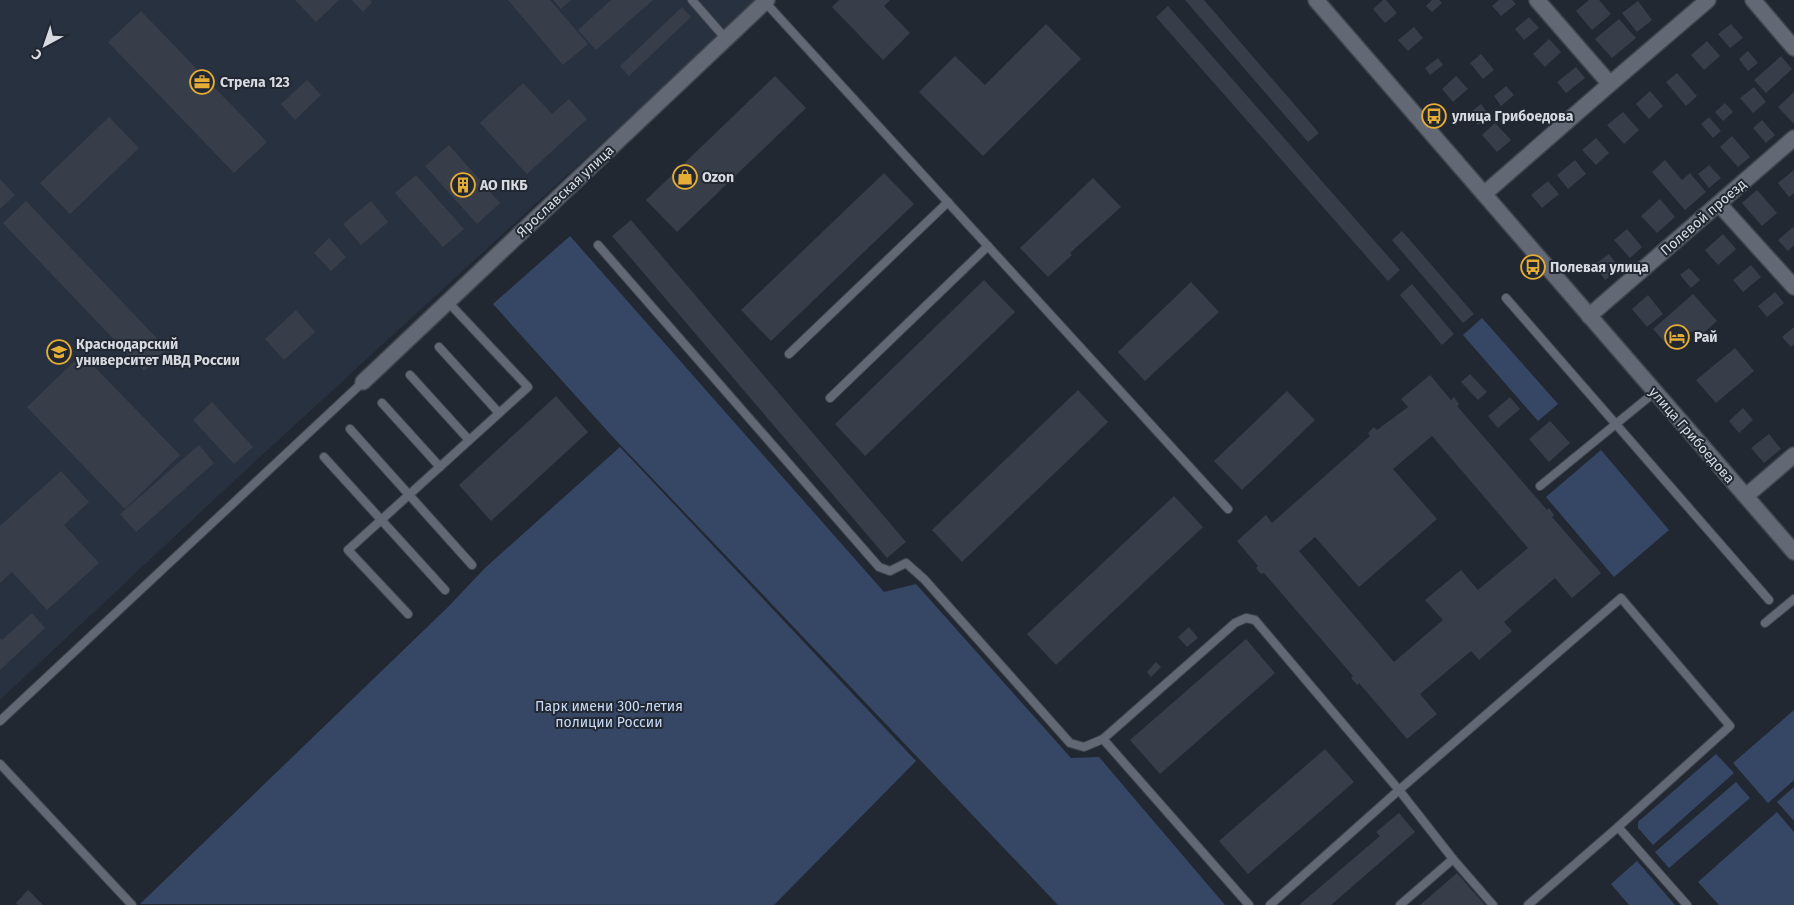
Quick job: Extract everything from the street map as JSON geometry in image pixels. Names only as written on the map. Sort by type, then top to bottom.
[{"type":"street","name":"улица Грибоедова","points":[[1316,0],[1794,552]]},
{"type":"street","points":[[1537,0],[1610,84]]},
{"type":"street","points":[[1484,194],[1708,0]]},
{"type":"street","points":[[1753,0],[1794,48]]},
{"type":"street","name":"Ярославская улица","points":[[363,382],[726,39],[762,2]]},
{"type":"street","name":"Полевой проезд","points":[[1590,316],[1794,138]]},
{"type":"street","points":[[1719,204],[1794,287]]},
{"type":"street","points":[[1746,496],[1794,455]]},
{"type":"lane","points":[[692,0],[726,39]]},
{"type":"lane","points":[[762,2],[948,202],[1228,509]]},
{"type":"lane","points":[[789,354],[948,202]]},
{"type":"lane","points":[[598,245],[880,567],[890,572],[906,563],[924,579],[1070,743],[1084,747],[1102,739],[1235,623],[1246,618],[1255,620],[1399,790],[1453,859],[1493,905]]},
{"type":"lane","points":[[830,398],[988,246]]},
{"type":"lane","points":[[1506,298],[1769,600]]},
{"type":"lane","points":[[408,614],[348,550],[528,387],[448,302]]},
{"type":"lane","points":[[438,347],[499,414]]},
{"type":"lane","points":[[410,375],[470,440]]},
{"type":"lane","points":[[0,721],[363,382]]},
{"type":"lane","points":[[1540,486],[1656,392]]},
{"type":"lane","points":[[382,403],[440,467]]},
{"type":"lane","points":[[350,429],[472,565]]},
{"type":"lane","points":[[324,457],[445,590]]},
{"type":"lane","points":[[1270,905],[1399,790],[1622,598],[1730,726],[1528,905]]},
{"type":"lane","points":[[1765,623],[1794,599]]},
{"type":"lane","points":[[1102,739],[1249,905]]},
{"type":"lane","points":[[0,764],[132,905]]},
{"type":"lane","points":[[1618,827],[1687,905]]},
{"type":"lane","points":[[1400,905],[1453,859]]},
{"type":"shaded area","points":[[0,0],[758,0],[237,478],[0,700]]},
{"type":"green space","points":[[570,236],[884,592],[916,584],[1071,758],[1099,757],[1225,905],[1058,905],[611,435],[493,304]]},
{"type":"green space","points":[[1482,318],[1558,404],[1538,421],[1463,335]]},
{"type":"green space","name":"Парк имени 300-летия полиции России","points":[[620,447],[916,761],[774,905],[140,904],[448,607],[485,568]]},
{"type":"green space","points":[[1601,450],[1669,530],[1614,577],[1546,497]]},
{"type":"green space","points":[[1794,710],[1794,780],[1768,803],[1733,763]]},
{"type":"green space","points":[[1716,754],[1734,773],[1653,845],[1638,828],[1638,822]]},
{"type":"green space","points":[[1736,782],[1750,798],[1669,868],[1655,852]]},
{"type":"green space","points":[[1794,787],[1794,821],[1777,802]]},
{"type":"green space","points":[[1777,812],[1794,832],[1794,905],[1719,905],[1698,882]]},
{"type":"green space","points":[[1637,861],[1675,905],[1629,905],[1611,884]]},
{"type":"building","points":[[295,0],[339,0],[316,22]]},
{"type":"building","points":[[352,0],[370,0],[372,2],[363,12]]},
{"type":"building","points":[[508,0],[550,0],[588,44],[563,65]]},
{"type":"building","points":[[553,0],[571,0],[561,9]]},
{"type":"building","points":[[611,0],[653,0],[596,50],[578,30]]},
{"type":"building","points":[[839,0],[890,0],[884,6],[910,33],[883,60],[832,7]]},
{"type":"building","points":[[1185,0],[1204,0],[1319,133],[1308,142]]},
{"type":"building","points":[[1383,0],[1386,0],[1397,13],[1385,23],[1373,9]]},
{"type":"building","points":[[1432,0],[1439,0],[1442,3],[1432,12],[1426,6]]},
{"type":"building","points":[[1499,0],[1512,0],[1516,4],[1501,16],[1492,6]]},
{"type":"building","points":[[1589,0],[1599,0],[1611,14],[1592,30],[1576,11]]},
{"type":"building","points":[[1638,1],[1652,20],[1637,32],[1622,13]]},
{"type":"building","points":[[1168,6],[1400,270],[1388,281],[1156,17]]},
{"type":"building","points":[[682,7],[691,17],[629,76],[620,66]]},
{"type":"building","points":[[141,11],[267,142],[234,173],[108,42]]},
{"type":"building","points":[[1529,17],[1539,28],[1524,40],[1515,29]]},
{"type":"building","points":[[1619,19],[1636,38],[1612,58],[1595,39]]},
{"type":"building","points":[[1046,24],[1081,59],[983,156],[919,92],[955,56],[985,85]]},
{"type":"building","points":[[1731,24],[1743,38],[1730,48],[1718,34]]},
{"type":"building","points":[[1414,27],[1423,38],[1408,51],[1398,40]]},
{"type":"building","points":[[1549,39],[1561,52],[1545,67],[1533,54]]},
{"type":"building","points":[[1707,41],[1720,56],[1704,70],[1691,55]]},
{"type":"building","points":[[1748,51],[1758,63],[1748,71],[1739,59]]},
{"type":"building","points":[[1481,54],[1494,70],[1483,79],[1470,63]]},
{"type":"building","points":[[1781,56],[1792,69],[1766,93],[1754,80]]},
{"type":"building","points":[[1438,58],[1443,65],[1430,75],[1425,68]]},
{"type":"building","points":[[1576,67],[1585,78],[1566,93],[1557,82]]},
{"type":"building","points":[[1677,73],[1697,96],[1686,106],[1666,82]]},
{"type":"building","points":[[775,76],[806,108],[677,232],[646,200]]},
{"type":"building","points":[[1456,76],[1468,89],[1453,102],[1442,89]]},
{"type":"building","points":[[307,80],[321,95],[295,120],[281,104]]},
{"type":"building","points":[[523,83],[552,114],[569,99],[587,119],[527,174],[480,123]]},
{"type":"building","points":[[1506,86],[1514,95],[1501,106],[1494,96]]},
{"type":"building","points":[[1754,87],[1766,102],[1753,113],[1740,98]]},
{"type":"building","points":[[1650,91],[1663,106],[1649,119],[1636,104]]},
{"type":"building","points":[[1794,92],[1794,124],[1778,107]]},
{"type":"building","points":[[1725,103],[1733,112],[1723,121],[1715,112]]},
{"type":"building","points":[[1481,104],[1490,116],[1478,125],[1468,114]]},
{"type":"building","points":[[1623,112],[1639,130],[1624,144],[1607,125]]},
{"type":"building","points":[[109,117],[139,148],[70,214],[40,183]]},
{"type":"building","points":[[1709,117],[1721,131],[1713,138],[1701,124]]},
{"type":"building","points":[[1762,120],[1775,135],[1766,143],[1753,128]]},
{"type":"building","points":[[1495,123],[1511,140],[1497,152],[1482,135]]},
{"type":"building","points":[[1732,136],[1750,157],[1738,167],[1720,147]]},
{"type":"building","points":[[1596,138],[1609,153],[1596,165],[1582,150]]},
{"type":"building","name":"АО ПКБ","points":[[449,145],[500,203],[477,224],[425,166]]},
{"type":"building","points":[[1575,160],[1586,174],[1568,189],[1557,175]]},
{"type":"building","points":[[1665,160],[1682,180],[1690,173],[1706,192],[1685,210],[1652,172]]},
{"type":"building","points":[[1709,165],[1721,178],[1709,188],[1698,174]]},
{"type":"building","points":[[1794,170],[1794,193],[1789,197],[1778,183]]},
{"type":"building","points":[[884,173],[914,204],[771,341],[741,310]]},
{"type":"building","points":[[416,175],[464,229],[443,247],[395,193]]},
{"type":"building","points":[[1093,178],[1121,207],[1070,253],[1072,255],[1048,277],[1020,248]]},
{"type":"building","points":[[0,179],[15,195],[0,209]]},
{"type":"building","points":[[1548,181],[1559,194],[1542,208],[1531,195]]},
{"type":"building","points":[[1757,190],[1777,213],[1762,226],[1742,203]]},
{"type":"building","points":[[1660,199],[1675,217],[1657,233],[1641,216]]},
{"type":"building","points":[[26,201],[167,349],[144,371],[3,223]]},
{"type":"building","points":[[371,201],[388,222],[361,245],[343,224]]},
{"type":"building","points":[[631,220],[906,542],[887,558],[612,236]]},
{"type":"building","points":[[1793,227],[1794,245],[1788,251],[1778,240]]},
{"type":"building","points":[[1627,229],[1642,247],[1630,258],[1614,240]]},
{"type":"building","points":[[1402,231],[1474,314],[1463,323],[1392,240]]},
{"type":"building","points":[[1723,234],[1736,249],[1718,265],[1705,250]]},
{"type":"building","points":[[329,238],[346,257],[331,271],[314,253]]},
{"type":"building","points":[[1609,254],[1620,268],[1605,280],[1594,265]]},
{"type":"building","points":[[1751,265],[1761,277],[1743,292],[1733,280]]},
{"type":"building","points":[[1689,268],[1700,280],[1691,288],[1680,275]]},
{"type":"building","points":[[984,280],[1015,312],[865,456],[835,424]]},
{"type":"building","points":[[1191,282],[1219,312],[1145,381],[1118,352]]},
{"type":"building","points":[[1412,284],[1454,334],[1442,345],[1400,295]]},
{"type":"building","points":[[1775,292],[1784,303],[1767,317],[1758,306]]},
{"type":"building","points":[[1693,294],[1717,321],[1698,338],[1691,331],[1671,349],[1653,329]]},
{"type":"building","points":[[1648,295],[1663,314],[1647,327],[1632,309]]},
{"type":"building","points":[[296,310],[315,332],[284,360],[265,339]]},
{"type":"building","points":[[1794,327],[1794,344],[1791,347],[1782,337]]},
{"type":"building","points":[[1735,348],[1754,371],[1716,403],[1696,380]]},
{"type":"building","points":[[82,354],[180,455],[125,509],[27,407]]},
{"type":"building","points":[[1470,374],[1487,392],[1478,400],[1461,382]]},
{"type":"building","points":[[1430,375],[1451,400],[1454,397],[1459,404],[1457,406],[1547,510],[1549,508],[1554,515],[1552,517],[1601,573],[1572,598],[1555,578],[1504,622],[1512,631],[1479,660],[1471,651],[1420,694],[1437,714],[1407,739],[1359,683],[1357,685],[1351,678],[1353,676],[1264,573],[1261,574],[1256,568],[1258,566],[1237,541],[1266,515],[1272,523],[1370,436],[1368,433],[1374,427],[1377,430],[1408,407],[1401,399]],"holes":[[[1432,436],[1528,548],[1478,590],[1461,570],[1425,600],[1443,620],[1394,662],[1299,551],[1315,537],[1359,587],[1437,519],[1393,469]]]},
{"type":"building","points":[[1078,390],[1108,422],[962,562],[932,530]]},
{"type":"building","points":[[1287,391],[1315,420],[1242,490],[1214,461]]},
{"type":"building","points":[[556,396],[588,432],[491,521],[459,485]]},
{"type":"building","points":[[1510,397],[1520,409],[1498,428],[1488,416]]},
{"type":"building","points":[[212,402],[253,447],[234,464],[193,420]]},
{"type":"building","points":[[1743,408],[1753,420],[1739,433],[1729,421]]},
{"type":"building","points":[[1550,421],[1570,443],[1549,462],[1529,439]]},
{"type":"building","points":[[1769,434],[1781,449],[1764,463],[1751,448]]},
{"type":"building","points":[[199,445],[214,463],[136,532],[120,514]]},
{"type":"building","points":[[61,471],[89,502],[64,525],[99,563],[47,610],[12,572],[0,583],[0,526]]},
{"type":"building","points":[[1174,496],[1203,527],[1056,665],[1027,634]]},
{"type":"building","points":[[32,613],[45,628],[0,670],[0,638],[2,640]]},
{"type":"building","points":[[1189,627],[1198,638],[1187,647],[1178,637]]},
{"type":"building","points":[[1246,639],[1275,673],[1160,774],[1130,740]]},
{"type":"building","points":[[1156,662],[1161,667],[1151,677],[1147,672]]},
{"type":"building","points":[[1325,749],[1354,782],[1248,874],[1219,841]]},
{"type":"building","points":[[1399,813],[1415,832],[1331,905],[1299,905],[1380,836],[1376,832]]},
{"type":"building","points":[[1457,873],[1485,905],[1420,905]]},
{"type":"building","points":[[28,890],[43,905],[18,905],[16,903]]},
{"type":"place","name":"Стрела 123","points":[[202,82]]},
{"type":"place","name":"улица Грибоедова","points":[[1434,116]]},
{"type":"place","name":"Ozon","points":[[685,177]]},
{"type":"place","name":"АО ПКБ","points":[[463,185]]},
{"type":"place","name":"Полевая улица","points":[[1533,267]]},
{"type":"place","name":"Рай","points":[[1677,337]]},
{"type":"place","name":"Краснодарский университет МВД России","points":[[59,352]]}]
